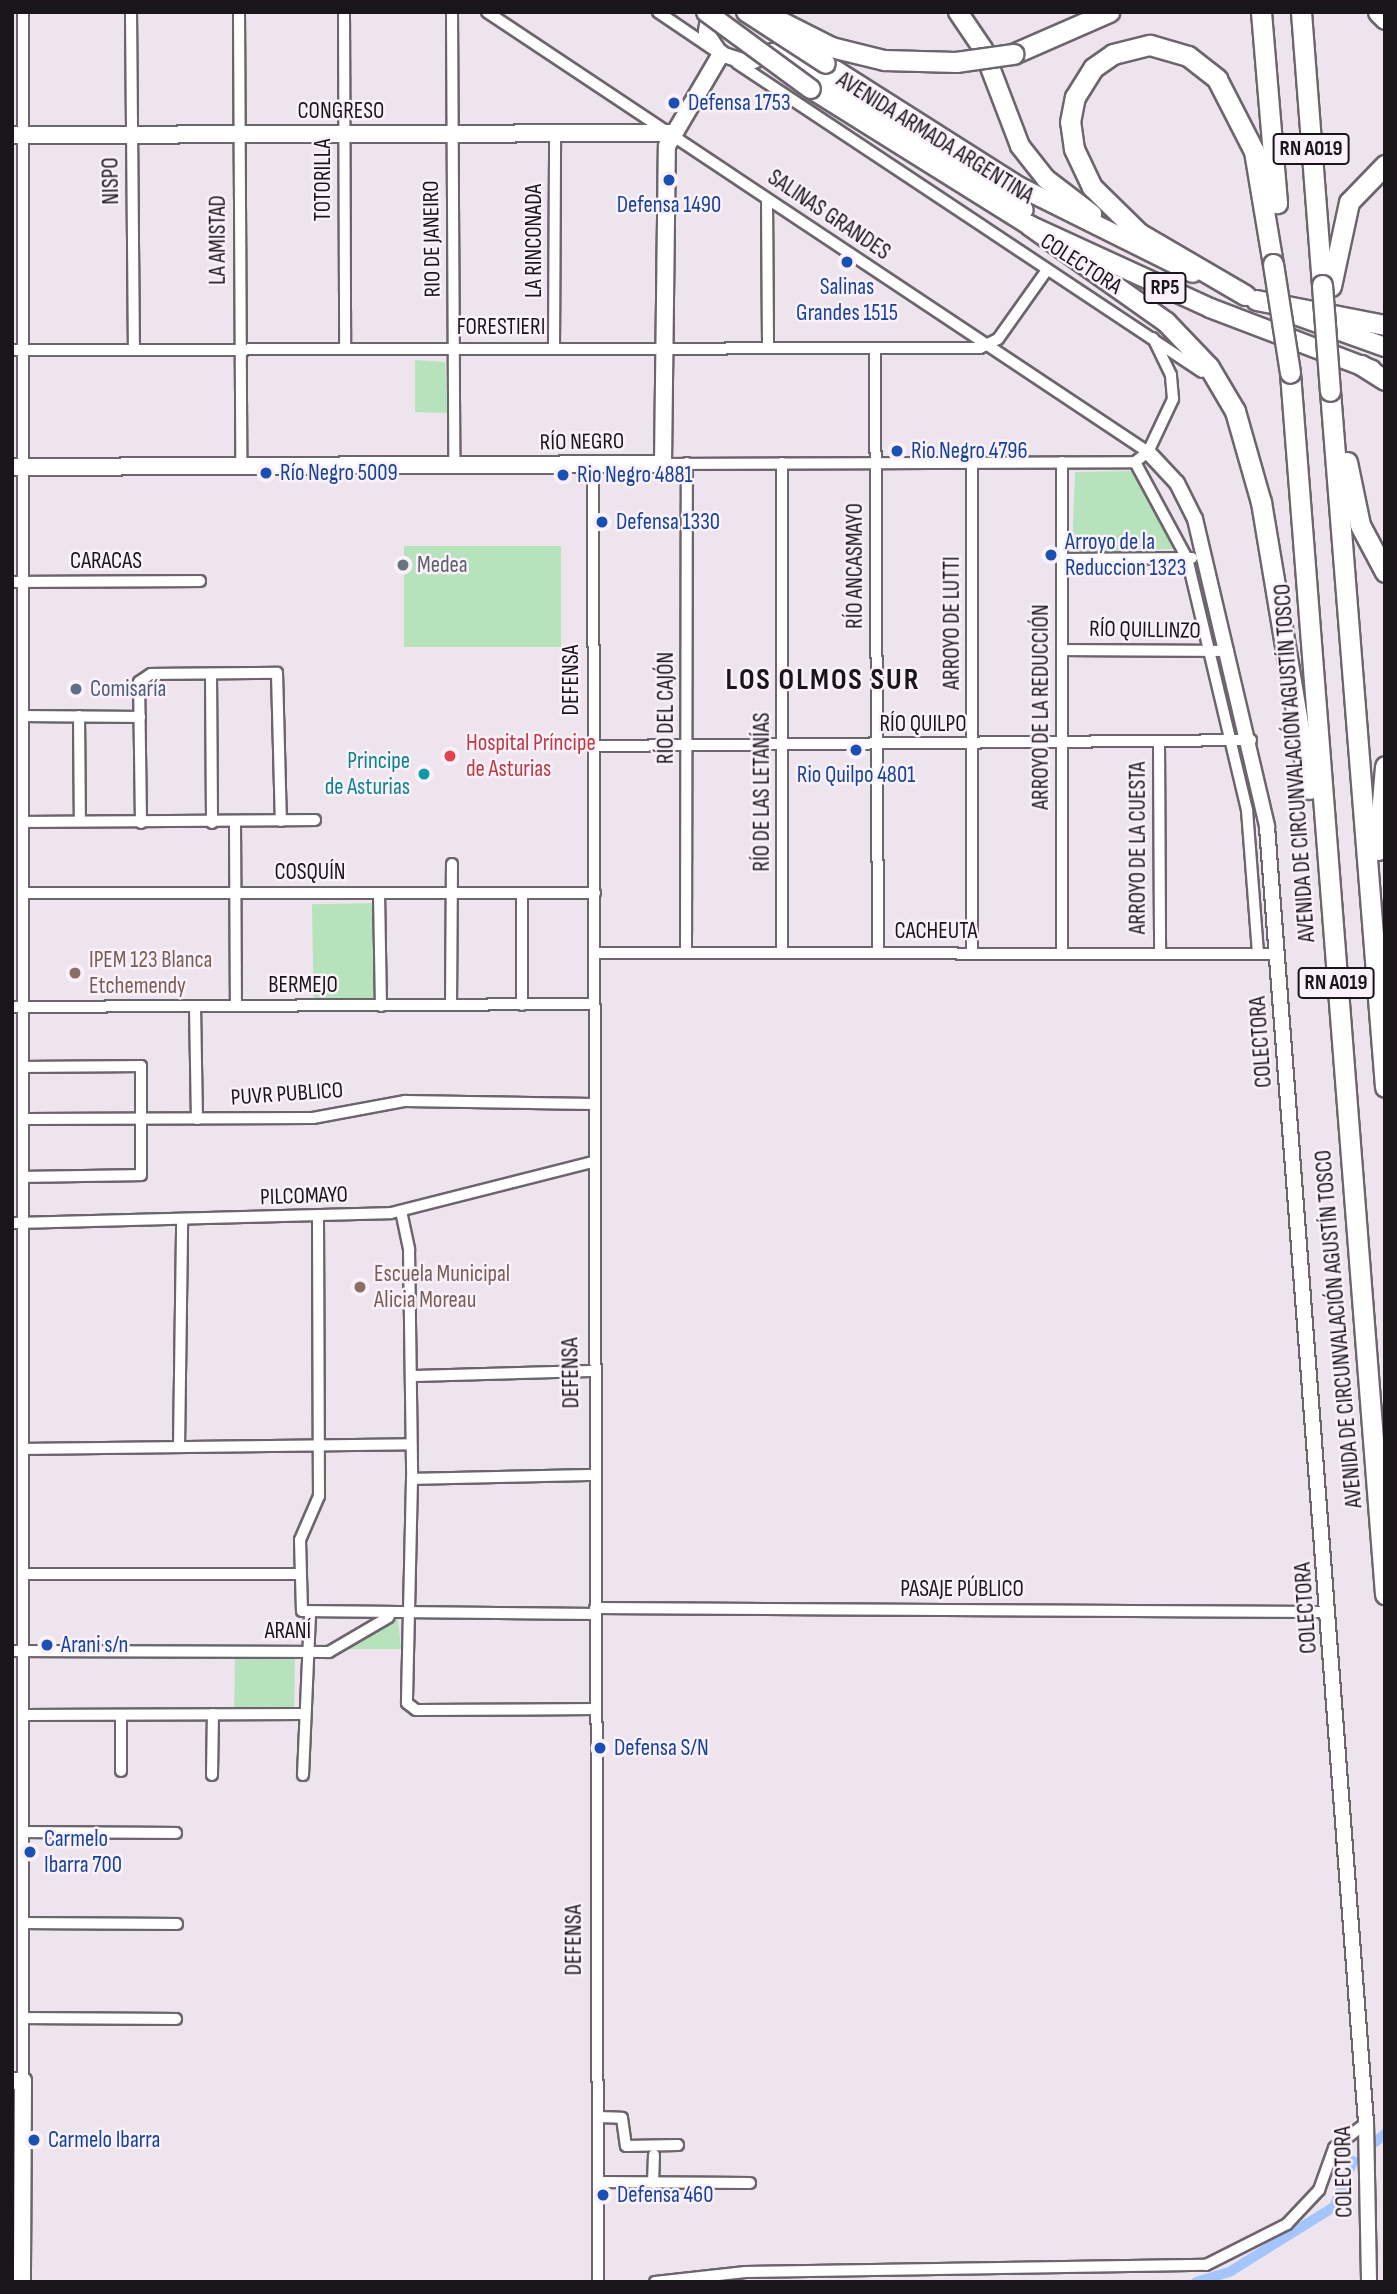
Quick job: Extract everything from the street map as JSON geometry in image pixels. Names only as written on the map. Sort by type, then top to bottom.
[{"type":"highway","points":[[762,12],[831,47],[884,60],[946,63],[1013,54],[1109,12]]},
{"type":"highway","name":"AVENIDA DE CIRCUNVALACIÓN AGUSTÍN TOSCO","points":[[1261,12],[1277,265],[1290,373],[1385,1594]]},
{"type":"highway","name":"RN A019","points":[[1301,12],[1326,287],[1326,337],[1335,393],[1385,1087]]},
{"type":"highway","points":[[1378,12],[1385,19]]},
{"type":"highway","points":[[1277,265],[1254,150],[1217,79],[1188,56],[1150,45],[1124,49],[1093,68],[1075,97],[1070,122],[1074,149],[1092,187],[1139,233],[1250,297],[1385,325]]},
{"type":"highway","points":[[1326,287],[1349,202],[1385,165]]},
{"type":"highway","points":[[1029,225],[1166,322],[1209,367],[1235,411],[1261,502],[1308,776],[1339,1149],[1356,1231]]},
{"type":"highway","points":[[1360,365],[1385,378]]},
{"type":"highway","points":[[1335,393],[1354,501],[1385,572]]},
{"type":"highway","points":[[1376,973],[1382,898],[1377,822],[1385,766]]},
{"type":"main road","name":"AVENIDA ARMADA ARGENTINA","points":[[707,12],[811,89],[1029,225],[1303,347],[1360,365]]},
{"type":"main road","name":"AVENIDA ARMADA ARGENTINA","points":[[746,12],[1020,187],[1168,262],[1250,297],[1385,347]]},
{"type":"main road","points":[[958,12],[983,49],[1010,129],[1039,171],[1075,203],[1168,262]]},
{"type":"main road","points":[[772,53],[782,53],[1038,218],[1303,347]]},
{"type":"main road","points":[[663,464],[669,133],[726,57]]},
{"type":"main road","name":"CONGRESO","points":[[17,135],[669,133]]},
{"type":"main road","name":"RÍO NEGRO","points":[[18,467],[663,464]]},
{"type":"main road","points":[[18,2081],[22,2282]]},
{"type":"street","points":[[18,2081],[23,2018],[23,1923],[18,1864],[23,1832],[24,1715],[18,1651],[26,1574],[24,822],[18,794],[24,716],[18,684],[17,241],[17,135],[23,12]]},
{"type":"street","name":"NISPO","points":[[131,12],[134,349]]},
{"type":"street","name":"LA AMISTAD","points":[[239,12],[241,467]]},
{"type":"street","name":"TOTORILLA","points":[[344,12],[345,348]]},
{"type":"street","name":"RIO DE JANEIRO","points":[[452,12],[454,466]]},
{"type":"street","name":"SALINAS GRANDES","points":[[487,12],[1148,452]]},
{"type":"street","name":"COLECTORA","points":[[658,12],[1196,366],[1235,411]]},
{"type":"street","points":[[707,12],[706,32],[726,57],[749,63],[772,53],[783,13]]},
{"type":"street","name":"LA RINCONADA","points":[[554,348],[555,134]]},
{"type":"street","points":[[767,199],[768,348]]},
{"type":"street","points":[[989,346],[1047,270]]},
{"type":"street","points":[[1153,337],[1171,375],[1173,398],[1148,452],[1135,462],[1187,558],[1250,833],[1258,952]]},
{"type":"street","name":"FORESTIERI","points":[[18,350],[989,346]]},
{"type":"street","name":"RÍO ANCASMAYO","points":[[875,348],[877,952]]},
{"type":"street","name":"COLECTORA","points":[[1148,452],[1184,494],[1205,558],[1251,740],[1267,827],[1366,2123],[1369,2282]]},
{"type":"street","name":"ARROYO DE LUTTI","points":[[972,462],[972,952]]},
{"type":"street","name":"ARROYO DE LA REDUCCIÓN","points":[[1062,462],[1062,952]]},
{"type":"street","name":"RÍO NEGRO","points":[[663,464],[1135,462]]},
{"type":"street","name":"RÍO DE LAS LETANÍAS","points":[[782,463],[782,952]]},
{"type":"street","name":"RÍO DEL CAJÓN","points":[[686,952],[687,464]]},
{"type":"street","name":"DEFENSA","points":[[593,465],[598,2282]]},
{"type":"street","points":[[1062,559],[1205,558]]},
{"type":"street","name":"CARACAS","points":[[18,582],[200,581]]},
{"type":"street","name":"RÍO QUILLINZO","points":[[1062,650],[1228,652]]},
{"type":"street","points":[[211,674],[212,823]]},
{"type":"street","points":[[141,823],[140,717],[145,675],[211,674],[279,677],[281,821]]},
{"type":"street","points":[[24,716],[140,717]]},
{"type":"street","points":[[79,716],[80,821]]},
{"type":"street","name":"RÍO QUILPO","points":[[595,746],[1230,744],[1251,740]]},
{"type":"street","name":"ARROYO DE LA CUESTA","points":[[1159,744],[1160,952]]},
{"type":"street","points":[[24,822],[235,823],[315,820]]},
{"type":"street","points":[[235,823],[236,1006]]},
{"type":"street","points":[[451,1005],[452,864]]},
{"type":"street","name":"COSQUÍN","points":[[24,893],[595,893]]},
{"type":"street","points":[[379,893],[381,1006]]},
{"type":"street","points":[[522,893],[522,1005]]},
{"type":"street","name":"CACHEUTA","points":[[595,953],[1278,954]]},
{"type":"street","name":"BERMEJO","points":[[12,1007],[594,1004]]},
{"type":"street","points":[[195,1006],[197,1119]]},
{"type":"street","points":[[25,1067],[141,1066],[141,1175],[25,1177]]},
{"type":"street","name":"PUVR PUBLICO","points":[[25,1119],[313,1118],[405,1101],[593,1104]]},
{"type":"street","name":"PILCOMAYO","points":[[12,1223],[25,1220],[318,1218],[401,1211],[593,1162]]},
{"type":"street","points":[[401,1211],[409,1250],[412,1479],[410,1708],[596,1709]]},
{"type":"street","points":[[318,1218],[318,1502],[301,1530],[298,1574],[302,1612],[310,1616],[409,1616],[595,1611]]},
{"type":"street","points":[[179,1447],[182,1221]]},
{"type":"street","points":[[411,1376],[594,1371]]},
{"type":"street","points":[[12,1439],[25,1444],[179,1447],[411,1444]]},
{"type":"street","points":[[412,1479],[595,1475]]},
{"type":"street","points":[[12,1544],[26,1544]]},
{"type":"street","points":[[26,1574],[298,1574]]},
{"type":"street","name":"PASAJE PÚBLICO","points":[[595,1611],[1329,1612]]},
{"type":"street","points":[[303,1775],[305,1652],[310,1616]]},
{"type":"street","name":"ARANÍ","points":[[18,1651],[329,1652],[391,1616]]},
{"type":"street","points":[[212,1775],[213,1714]]},
{"type":"street","points":[[24,1715],[304,1714]]},
{"type":"street","points":[[121,1715],[121,1771]]},
{"type":"street","points":[[23,1832],[176,1833]]},
{"type":"street","points":[[23,1923],[177,1924]]},
{"type":"street","points":[[23,2018],[176,2019]]},
{"type":"street","points":[[598,2117],[622,2118],[626,2146],[678,2145]]},
{"type":"street","points":[[655,2282],[745,2272],[1206,2265],[1287,2224],[1320,2190],[1334,2148],[1366,2123]]},
{"type":"street","points":[[653,2183],[654,2155]]},
{"type":"street","points":[[598,2182],[750,2183]]},
{"type":"green space","points":[[415,360],[445,362],[448,413],[415,412]]},
{"type":"green space","points":[[1132,471],[1174,549],[1072,552],[1075,472]]},
{"type":"green space","points":[[404,546],[561,546],[561,647],[404,647]]},
{"type":"green space","points":[[377,903],[379,1002],[314,1003],[312,904]]},
{"type":"green space","points":[[398,1618],[401,1649],[343,1649],[394,1619]]},
{"type":"green space","points":[[235,1658],[295,1659],[294,1710],[234,1709]]},
{"type":"waterway","points":[[1375,2142],[1385,2134]]},
{"type":"waterway","points":[[1196,2282],[1231,2271],[1334,2207],[1353,2161]]},
{"type":"place","name":"Defensa 1753","points":[[674,103]]},
{"type":"place","name":"Defensa 1490","points":[[669,180]]},
{"type":"place","name":"Salinas Grandes 1515","points":[[847,262]]},
{"type":"place","name":"Rio Negro 4796","points":[[897,451]]},
{"type":"place","name":"Río Negro 5009","points":[[266,473]]},
{"type":"place","name":"Rio Negro 4881","points":[[563,475]]},
{"type":"place","name":"Defensa 1330","points":[[602,522]]},
{"type":"place","name":"Arroyo de la Reduccion 1323","points":[[1051,555]]},
{"type":"place","name":"Medea","points":[[403,565]]},
{"type":"place","name":"Comisaría","points":[[76,689]]},
{"type":"place","name":"Rio Quilpo 4801","points":[[856,750]]},
{"type":"place","name":"Hospital Príncipe de Asturias","points":[[450,756]]},
{"type":"place","name":"Principe de Asturias","points":[[424,774]]},
{"type":"place","name":"IPEM 123 Blanca Etchemendy","points":[[75,973]]},
{"type":"place","name":"Escuela Municipal Alicia Moreau","points":[[360,1287]]},
{"type":"place","name":"Arani s/n","points":[[47,1645]]},
{"type":"place","name":"Defensa S/N","points":[[600,1748]]},
{"type":"place","name":"Carmelo Ibarra 700","points":[[30,1852]]},
{"type":"place","name":"Carmelo Ibarra","points":[[34,2140]]},
{"type":"place","name":"Defensa 460","points":[[603,2195]]},
{"type":"district","name":"LOS OLMOS SUR","points":[[823,680]]}]
